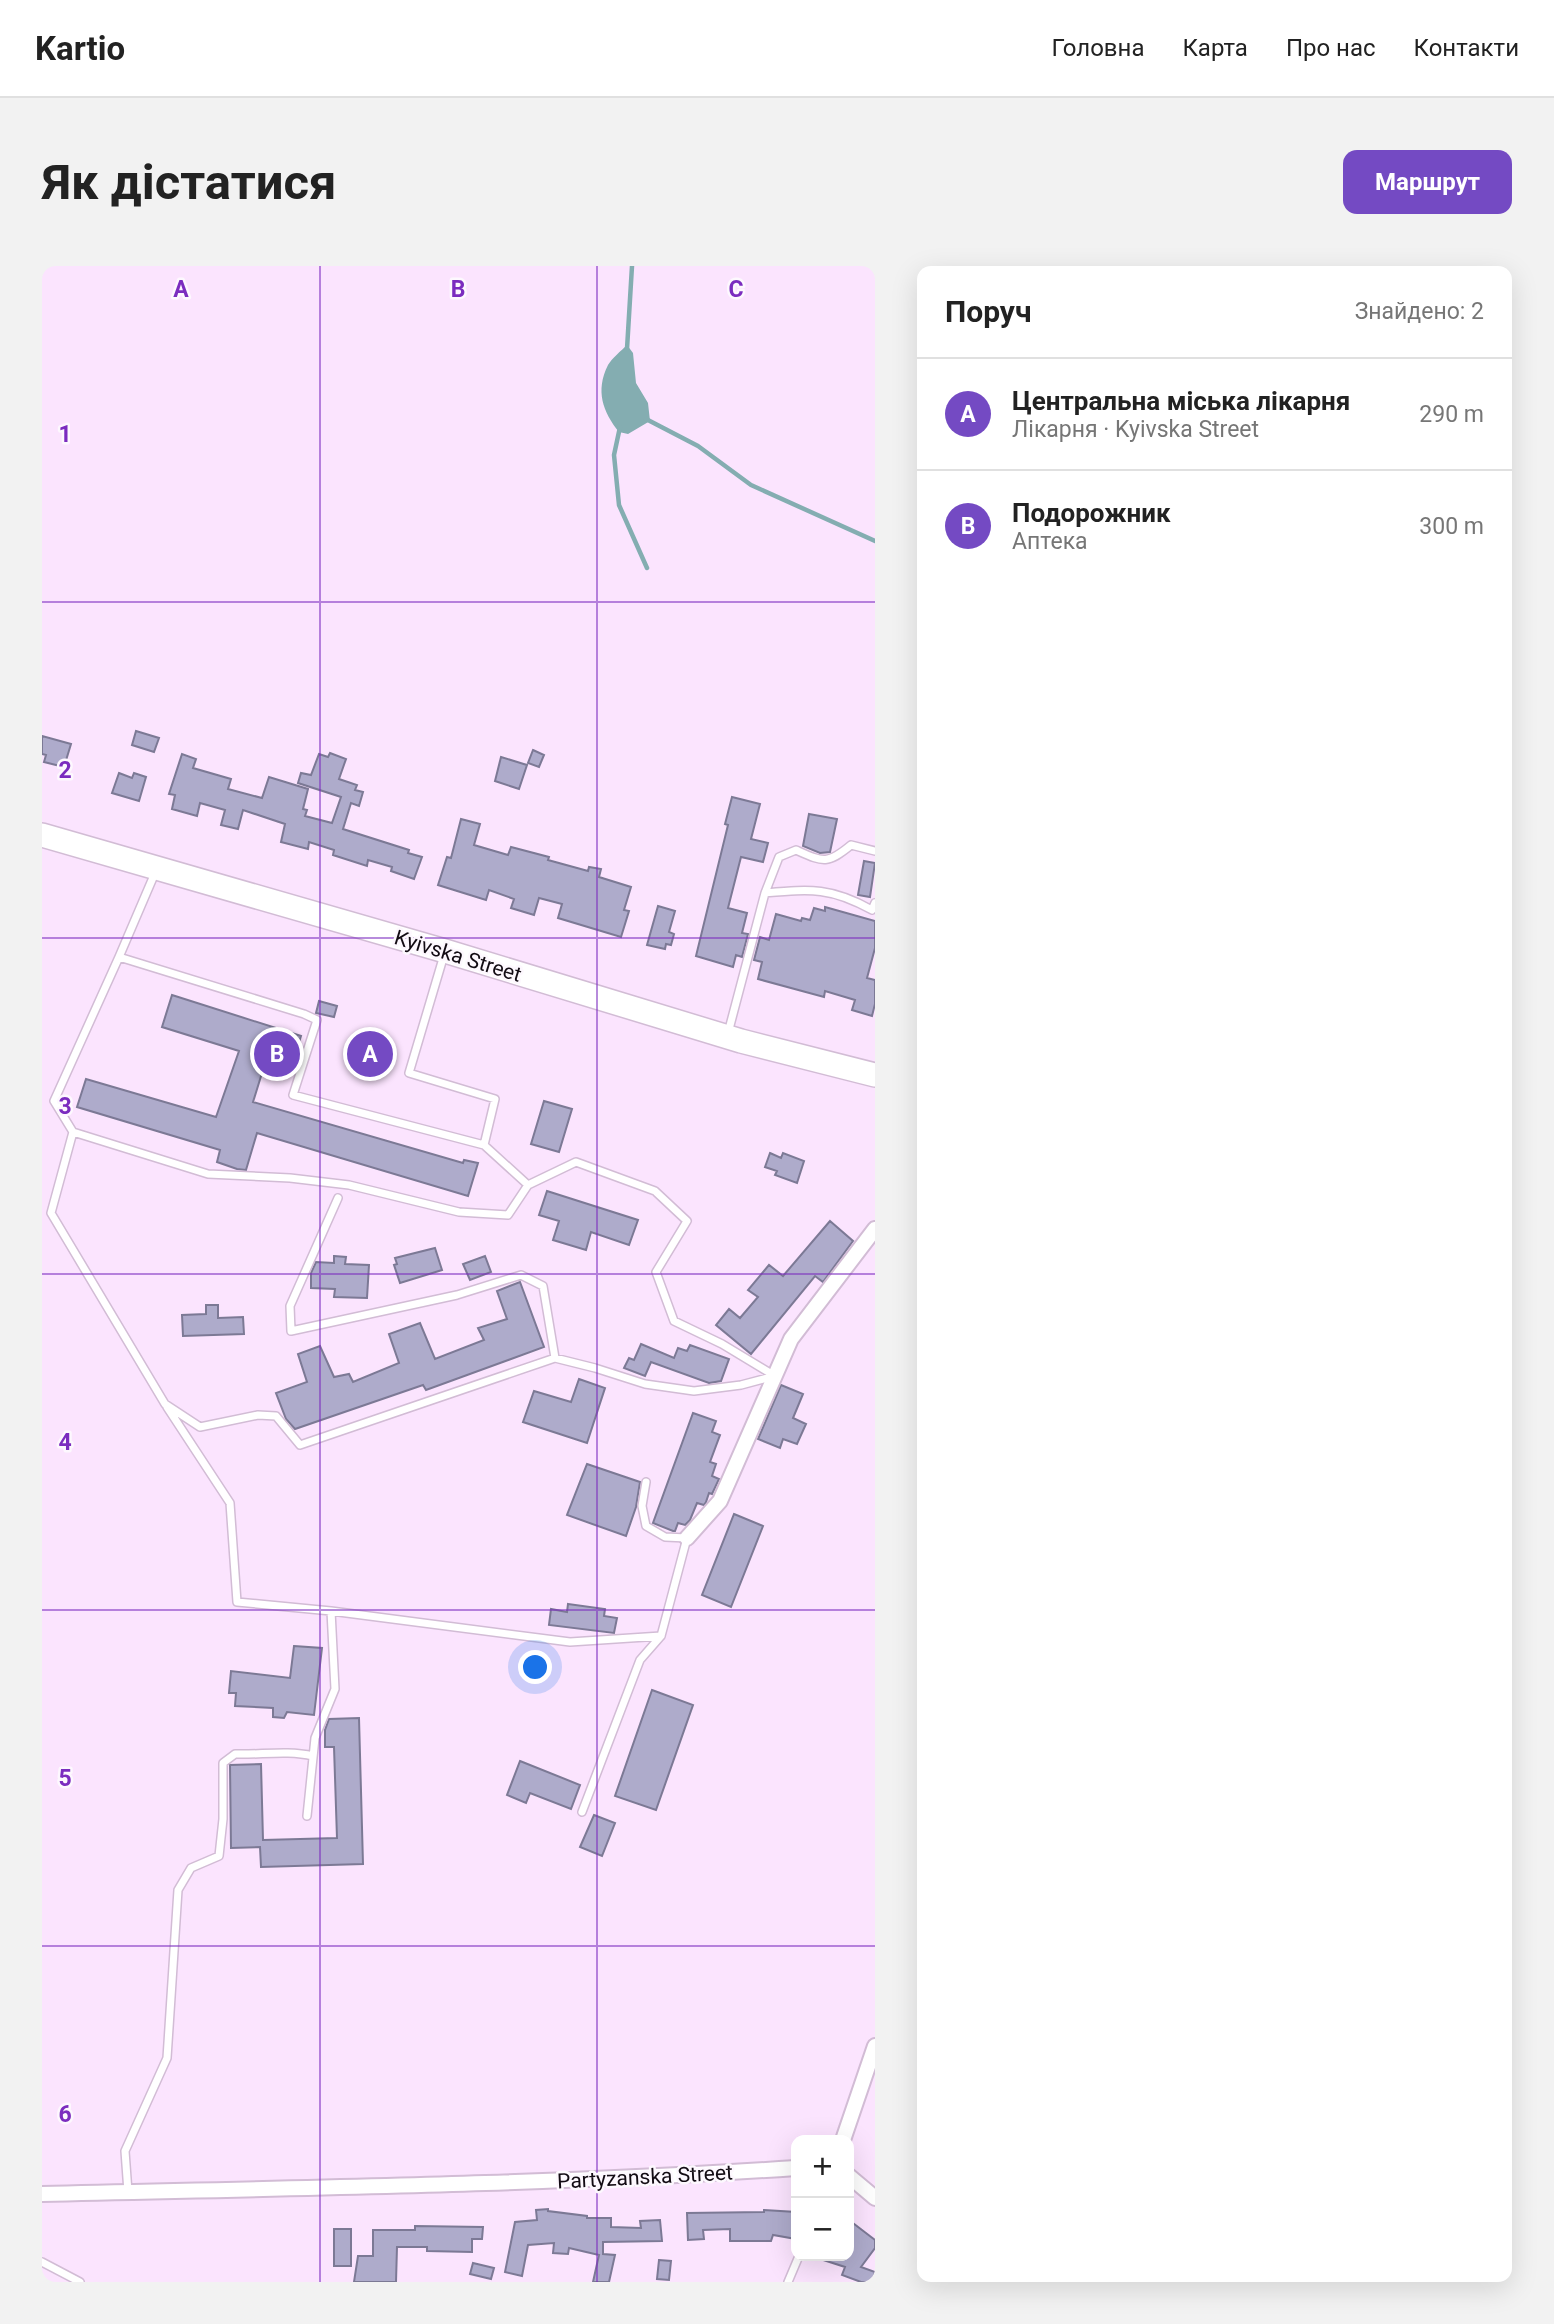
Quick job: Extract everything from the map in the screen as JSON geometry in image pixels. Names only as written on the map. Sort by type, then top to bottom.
[{"type":"main road","name":"Kyivska Street","points":[[42,835],[445,951],[727,1037],[875,1075]]},
{"type":"street","points":[[687,1538],[720,1501],[790,1339],[875,1229]]},
{"type":"street","points":[[845,2135],[875,2046]]},
{"type":"street","name":"Partyzanska Street","points":[[42,2194],[493,2184],[791,2168]]},
{"type":"street","points":[[854,2180],[875,2198]]},
{"type":"lane","points":[[727,1037],[765,893],[779,857],[796,850],[820,860],[836,857],[851,845],[875,851]]},
{"type":"lane","points":[[156,869],[120,957],[54,1101],[73,1132],[208,1174],[289,1178],[349,1185],[459,1212],[508,1215],[528,1185],[576,1162],[655,1191],[687,1221],[656,1272],[674,1321],[722,1344],[775,1376]]},
{"type":"lane","points":[[765,893],[828,891],[872,910],[875,903]]},
{"type":"lane","points":[[445,951],[409,1073],[495,1099],[484,1145]]},
{"type":"lane","points":[[120,957],[317,1020],[293,1096],[484,1145],[528,1185]]},
{"type":"lane","points":[[73,1132],[51,1213],[165,1404],[230,1503],[237,1602],[331,1611],[570,1642],[661,1636]]},
{"type":"lane","points":[[338,1198],[290,1306],[291,1331],[457,1295],[521,1275],[543,1286],[555,1358]]},
{"type":"lane","points":[[165,1404],[200,1426],[258,1415],[276,1416],[300,1445],[555,1358],[645,1384],[694,1391],[741,1385],[775,1376]]},
{"type":"lane","points":[[582,1812],[640,1660],[661,1636],[687,1538],[665,1537],[646,1526],[642,1506],[646,1482]]},
{"type":"lane","points":[[307,1816],[315,1738],[335,1689],[331,1611]]},
{"type":"lane","points":[[128,2192],[125,2151],[167,2058],[178,1889],[191,1868],[219,1856],[223,1819],[223,1763],[234,1754],[259,1755],[278,1752],[313,1756]]},
{"type":"lane","points":[[788,2282],[797,2261]]},
{"type":"lane","points":[[42,2262],[80,2282]]},
{"type":"shaded area","points":[[627,345],[633,353],[636,383],[648,403],[650,421],[628,434],[619,432],[613,424],[605,409],[602,392],[608,365]]},
{"type":"building","points":[[136,731],[159,738],[154,752],[132,745]]},
{"type":"building","points":[[42,736],[71,744],[64,767],[44,762],[46,755],[42,754]]},
{"type":"building","points":[[533,750],[544,755],[539,767],[528,763]]},
{"type":"building","points":[[330,753],[346,759],[339,779],[357,785],[355,790],[363,792],[359,806],[351,803],[343,829],[409,850],[408,853],[422,857],[414,879],[391,871],[392,867],[368,860],[367,866],[333,855],[334,850],[309,842],[308,849],[281,842],[285,824],[243,810],[238,829],[221,825],[225,810],[200,803],[197,816],[172,809],[175,795],[169,794],[182,754],[196,759],[193,768],[231,779],[228,789],[262,798],[269,777],[308,789],[303,809],[307,810],[305,816],[332,823],[341,797],[298,783],[301,773],[311,775],[319,754],[328,757]]},
{"type":"building","points":[[501,757],[527,765],[519,789],[495,781]]},
{"type":"building","points":[[119,773],[132,778],[134,773],[146,777],[139,801],[112,793]]},
{"type":"building","points":[[732,797],[760,804],[751,839],[768,843],[763,862],[741,857],[728,908],[747,913],[742,933],[748,934],[742,957],[736,955],[733,967],[696,956],[728,825],[725,824]]},
{"type":"building","points":[[809,814],[837,819],[830,852],[820,853],[803,846]]},
{"type":"building","points":[[461,819],[480,824],[474,845],[508,855],[511,847],[588,871],[589,867],[601,869],[599,877],[631,887],[624,910],[629,911],[621,937],[558,918],[562,904],[539,898],[534,915],[511,908],[514,899],[489,890],[486,900],[438,885],[447,857],[451,858]]},
{"type":"building","points":[[864,861],[875,863],[870,897],[858,895]]},
{"type":"building","points":[[658,906],[675,911],[669,932],[674,934],[671,945],[666,944],[665,949],[647,945]]},
{"type":"building","points":[[825,907],[875,921],[875,948],[867,978],[875,980],[872,1016],[852,1010],[855,1000],[825,991],[824,997],[758,979],[762,962],[754,960],[760,937],[769,940],[776,914],[801,921],[802,918],[810,920],[814,908],[825,911]]},
{"type":"building","points":[[172,995],[301,1036],[291,1068],[266,1060],[253,1102],[463,1163],[464,1160],[478,1163],[468,1196],[257,1133],[246,1170],[237,1169],[217,1162],[220,1150],[77,1107],[86,1079],[216,1117],[239,1051],[162,1027]]},
{"type":"building","points":[[319,1001],[337,1006],[334,1017],[316,1013]]},
{"type":"building","points":[[544,1101],[572,1109],[559,1152],[531,1144]]},
{"type":"building","points":[[770,1153],[781,1158],[783,1153],[804,1161],[797,1183],[775,1175],[777,1171],[765,1167]]},
{"type":"building","points":[[547,1191],[638,1220],[629,1245],[591,1232],[586,1250],[553,1240],[559,1221],[539,1215]]},
{"type":"building","points":[[830,1221],[853,1241],[823,1282],[815,1276],[751,1354],[716,1325],[729,1309],[740,1318],[758,1297],[748,1290],[769,1265],[783,1276]]},
{"type":"building","points":[[435,1248],[442,1270],[400,1283],[394,1265],[397,1264],[395,1258]]},
{"type":"building","points":[[334,1256],[346,1257],[345,1264],[369,1265],[367,1298],[334,1297],[335,1289],[311,1288],[311,1273],[316,1262],[334,1263]]},
{"type":"building","points":[[485,1256],[491,1272],[470,1280],[463,1264]]},
{"type":"building","points":[[520,1282],[544,1347],[426,1390],[423,1385],[295,1429],[286,1419],[276,1393],[307,1382],[298,1354],[320,1346],[334,1377],[349,1374],[353,1382],[399,1363],[389,1334],[420,1323],[435,1359],[484,1340],[478,1328],[507,1319],[497,1291]]},
{"type":"building","points":[[206,1305],[218,1305],[218,1318],[243,1317],[244,1334],[183,1336],[182,1315],[206,1314]]},
{"type":"building","points":[[641,1344],[674,1358],[678,1348],[687,1351],[690,1345],[729,1359],[721,1381],[709,1383],[651,1362],[645,1376],[624,1368],[629,1358],[634,1360]]},
{"type":"building","points":[[579,1379],[605,1388],[587,1443],[523,1422],[534,1391],[571,1402]]},
{"type":"building","points":[[781,1385],[803,1394],[793,1418],[806,1424],[797,1444],[783,1439],[780,1448],[758,1439]]},
{"type":"building","points":[[693,1413],[716,1421],[712,1432],[720,1435],[710,1462],[716,1464],[712,1476],[719,1479],[704,1505],[697,1503],[690,1520],[685,1525],[678,1523],[673,1531],[653,1523]]},
{"type":"building","points":[[587,1464],[640,1482],[636,1507],[626,1536],[567,1515]]},
{"type":"building","points":[[734,1514],[763,1526],[731,1607],[702,1595]]},
{"type":"building","points":[[568,1604],[605,1609],[604,1616],[617,1618],[614,1633],[549,1625],[551,1609],[567,1612]]},
{"type":"building","points":[[294,1646],[322,1648],[314,1715],[287,1712],[284,1718],[273,1717],[273,1708],[235,1706],[236,1693],[229,1693],[231,1671],[290,1678]]},
{"type":"building","points":[[652,1690],[693,1705],[656,1810],[615,1796]]},
{"type":"building","points":[[359,1718],[363,1864],[261,1867],[260,1847],[231,1848],[230,1765],[261,1764],[263,1840],[337,1838],[334,1747],[325,1747],[325,1730],[329,1719]]},
{"type":"building","points":[[520,1761],[580,1785],[571,1809],[530,1793],[526,1803],[507,1795]]},
{"type":"building","points":[[594,1815],[615,1823],[602,1856],[580,1847]]},
{"type":"building","points":[[548,2209],[587,2218],[611,2218],[611,2227],[641,2228],[640,2221],[660,2220],[662,2241],[603,2242],[603,2254],[615,2255],[609,2282],[593,2282],[599,2255],[569,2248],[568,2254],[553,2253],[554,2243],[528,2245],[522,2276],[505,2272],[515,2222],[537,2220],[536,2210]]},
{"type":"building","points":[[791,2212],[791,2238],[773,2235],[771,2241],[730,2241],[730,2229],[703,2230],[704,2239],[688,2240],[687,2213]]},
{"type":"building","points":[[854,2224],[875,2240],[875,2248],[861,2267],[875,2272],[872,2282],[861,2282],[842,2275],[845,2267],[826,2261],[854,2261]]},
{"type":"building","points":[[415,2226],[483,2227],[482,2239],[472,2239],[472,2252],[397,2247],[396,2282],[354,2282],[358,2256],[373,2256],[373,2230],[415,2230]]},
{"type":"building","points":[[334,2229],[351,2229],[351,2266],[334,2266]]},
{"type":"building","points":[[659,2260],[671,2261],[669,2280],[657,2279]]},
{"type":"building","points":[[473,2263],[494,2268],[491,2279],[470,2274]]},
{"type":"waterway","points":[[627,349],[632,266]]},
{"type":"waterway","points":[[646,419],[698,446],[751,485],[875,541]]},
{"type":"waterway","points":[[620,427],[614,455],[619,505],[647,568]]},
{"type":"place","name":"Подорожник","points":[[277,1054]]},
{"type":"place","name":"Центральна міська лікарня","points":[[370,1054]]}]
